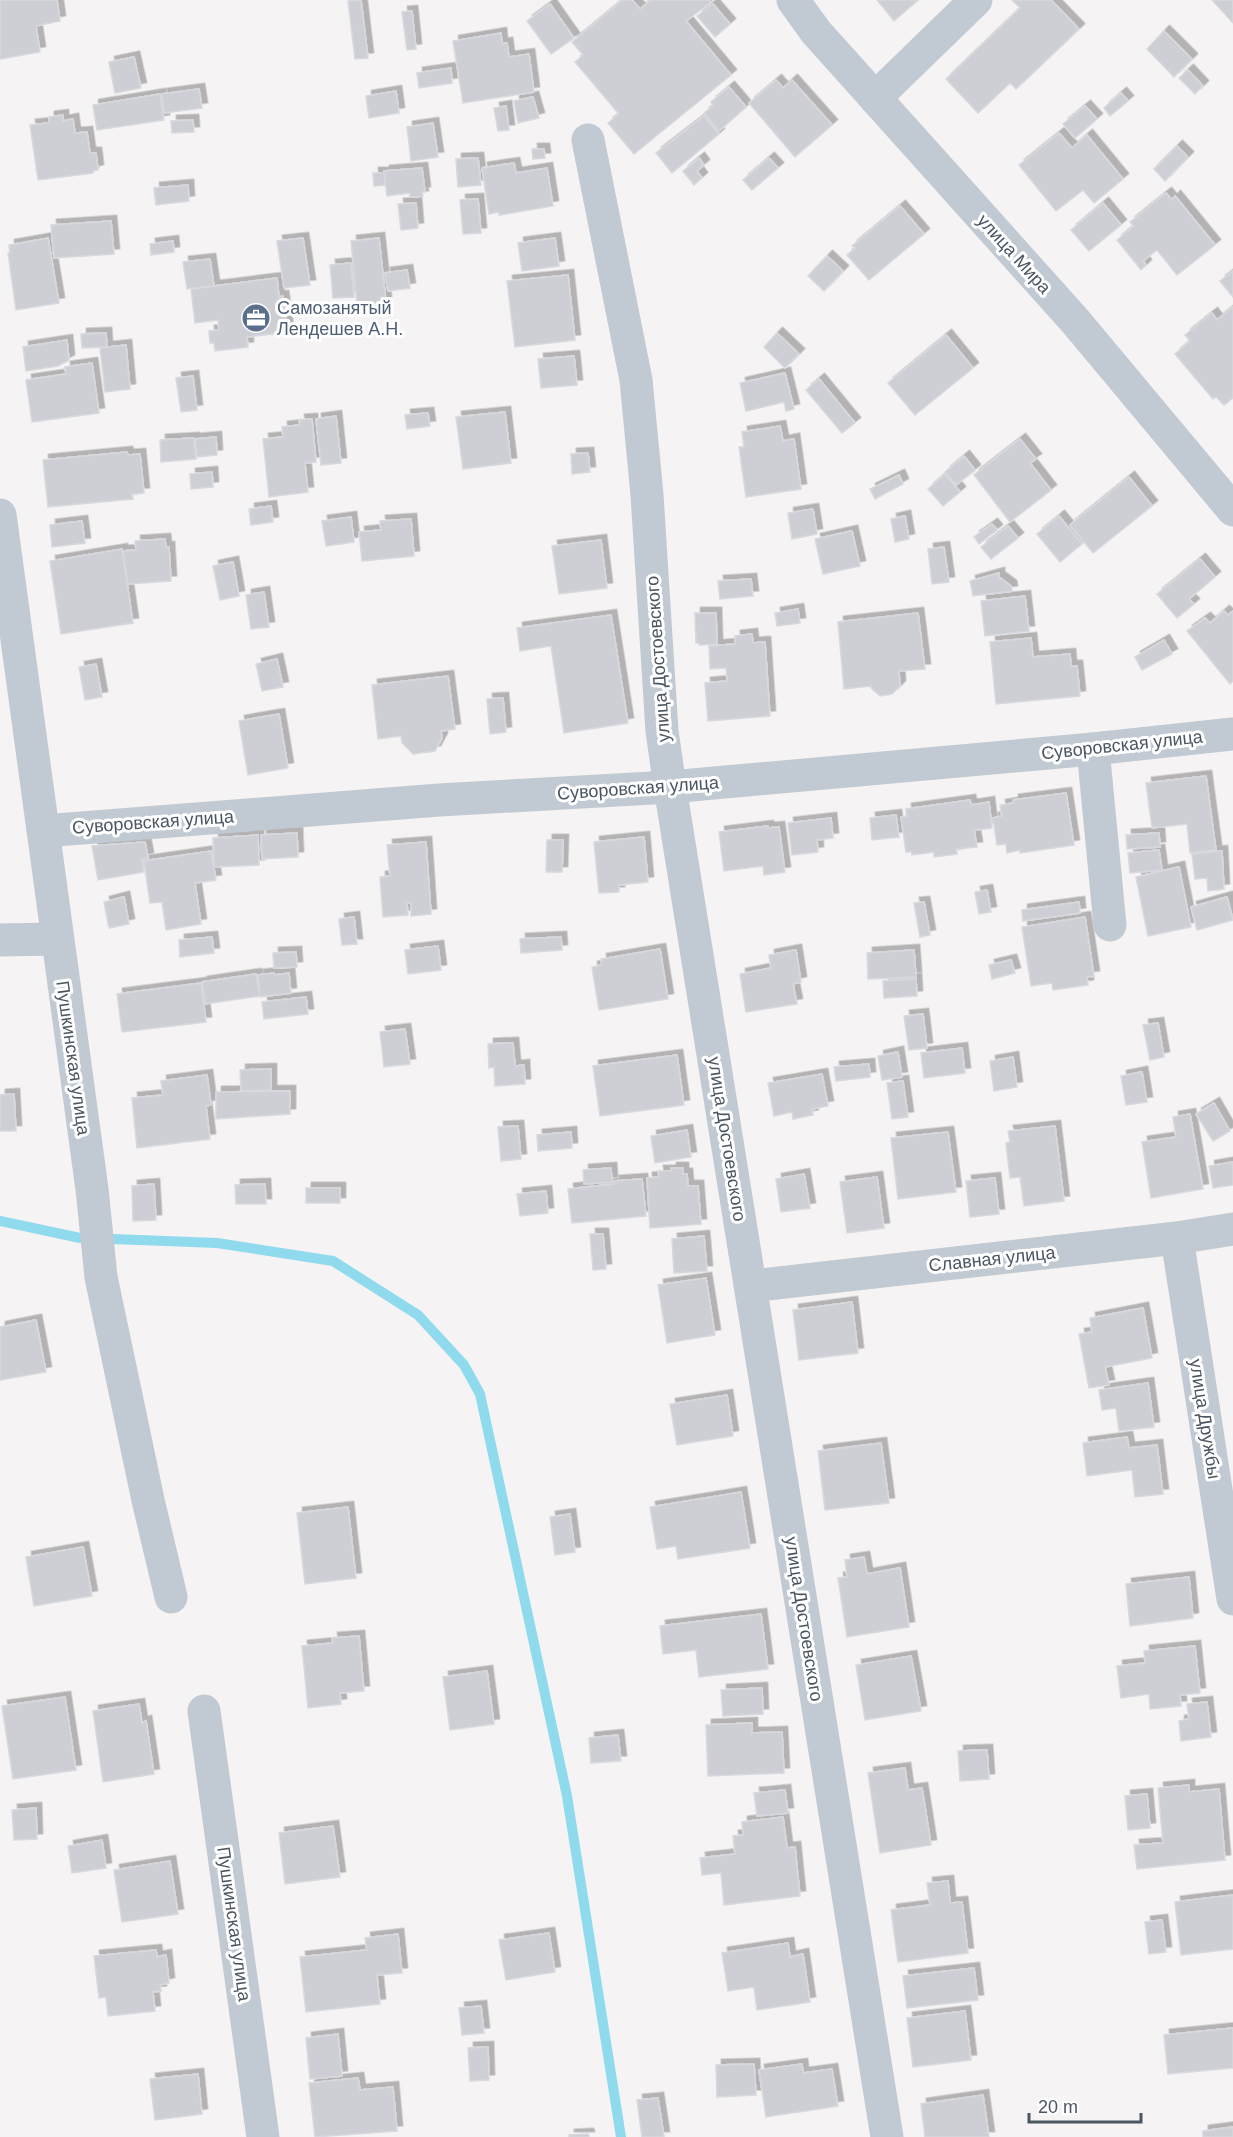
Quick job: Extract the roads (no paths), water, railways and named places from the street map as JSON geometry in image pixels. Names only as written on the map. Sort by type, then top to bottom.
[{"type":"street","name":"улица Мира","points":[[793,0],[816,32],[1076,322],[1233,510]]},
{"type":"street","points":[[875,98],[976,0]]},
{"type":"street","name":"улица Достоевского","points":[[588,140],[636,380],[647,495],[662,731],[670,787],[887,2137]]},
{"type":"street","name":"Пушкинская улица","points":[[0,515],[92,1190],[101,1277],[171,1597]]},
{"type":"street","name":"Суворовская улица","points":[[42,831],[439,800],[670,787],[1093,749],[1233,734]]},
{"type":"street","points":[[1093,749],[1110,925]]},
{"type":"street","points":[[0,940],[57,939]]},
{"type":"street","name":"Славная улица","points":[[751,1286],[1177,1238],[1233,1229]]},
{"type":"street","name":"улица Дружбы","points":[[1177,1238],[1233,1599]]},
{"type":"street","name":"Пушкинская улица","points":[[204,1711],[263,2137]]},
{"type":"waterway","points":[[0,1221],[80,1238]]},
{"type":"waterway","points":[[113,1239],[217,1243],[333,1261],[418,1315],[464,1365],[480,1394],[567,1796],[621,2137]]},
{"type":"place","name":"Самозанятый Лендешев А.Н.","points":[[256,318]]}]
